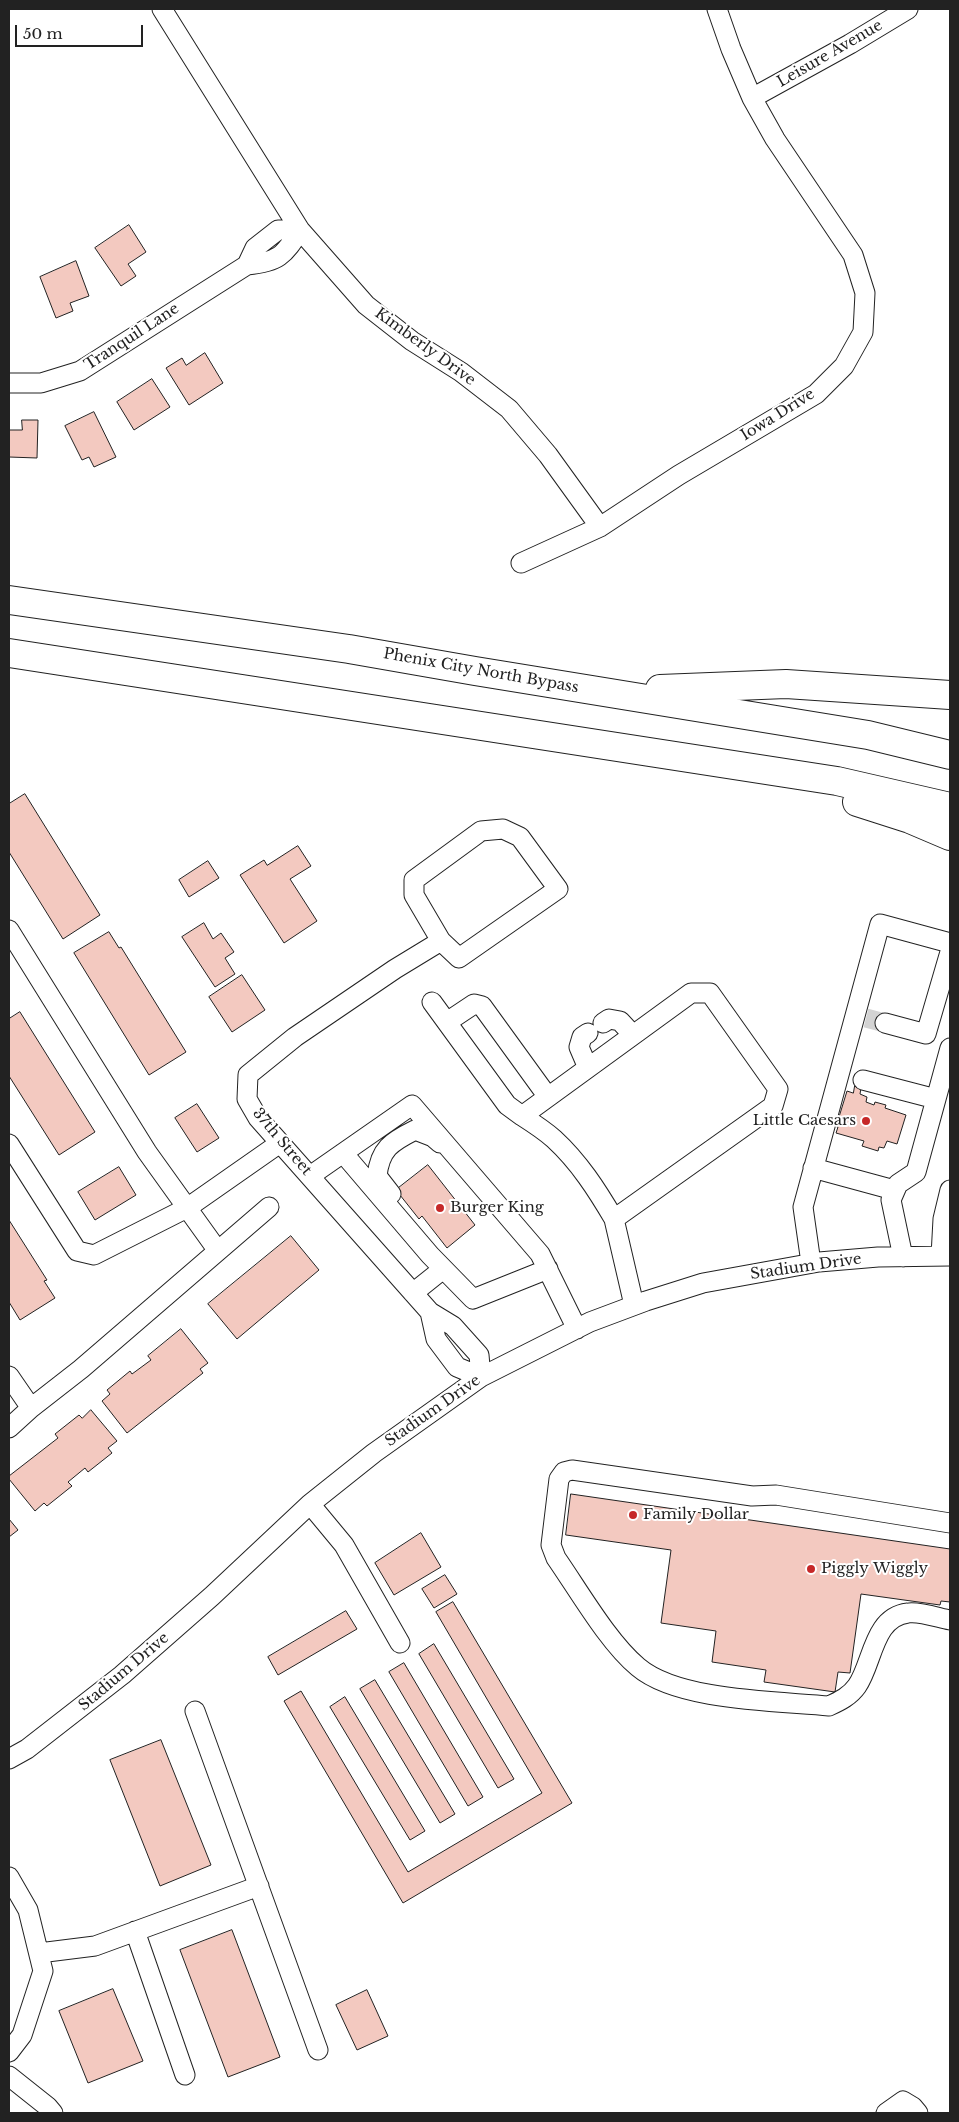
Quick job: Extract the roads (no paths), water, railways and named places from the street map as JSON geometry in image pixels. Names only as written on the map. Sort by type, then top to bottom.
[{"type":"highway","name":"Phenix City North Bypass","points":[[9,600],[339,647],[868,735],[950,755]]},
{"type":"highway","points":[[9,653],[667,753],[837,781],[950,807]]},
{"type":"highway","points":[[601,691],[786,684],[950,695]]},
{"type":"highway","points":[[667,753],[852,801],[910,819],[950,836]]},
{"type":"street","name":"Kimberly Drive","points":[[162,9],[300,230],[366,305],[412,341],[461,372],[510,409],[548,455],[600,526]]},
{"type":"street","name":"Iowa Drive","points":[[522,563],[600,526],[816,394],[844,366],[863,332],[865,293],[853,256],[775,140],[752,98],[731,49],[717,9]]},
{"type":"street","name":"Leisure Avenue","points":[[752,98],[850,44],[908,9]]},
{"type":"street","name":"Tranquil Lane","points":[[9,383],[41,383],[80,371],[246,265],[268,263],[287,251],[300,230]]},
{"type":"street","points":[[503,829],[520,837],[558,889],[460,958],[441,941],[414,895],[414,880],[481,831],[503,829]]},
{"type":"street","points":[[811,1263],[803,1207],[813,1168],[852,1078],[860,1017],[880,924],[950,943]]},
{"type":"street","points":[[9,930],[115,1102],[218,1250]]},
{"type":"street","name":"37th Street","points":[[441,941],[395,969],[295,1037],[248,1075],[247,1099],[258,1118],[280,1144],[430,1312],[436,1339],[457,1367],[481,1377]]},
{"type":"street","points":[[885,1023],[926,1034],[950,952]]},
{"type":"street","points":[[522,1116],[691,993],[710,993],[778,1089],[773,1106],[614,1219]]},
{"type":"street","points":[[432,1002],[507,1105],[552,1138],[572,1158],[596,1189],[614,1219],[634,1305]]},
{"type":"street","points":[[447,1022],[474,1004],[482,1006],[548,1097]]},
{"type":"street","points":[[588,1068],[579,1047],[582,1037],[609,1019],[620,1021],[633,1035]]},
{"type":"street","points":[[903,1257],[891,1200],[898,1184],[916,1172],[950,1048]]},
{"type":"street","points":[[852,1078],[936,1099]]},
{"type":"street","points":[[310,1176],[412,1105],[540,1254],[577,1329]]},
{"type":"street","points":[[437,1262],[418,1230],[377,1176],[379,1158],[397,1139],[415,1130],[433,1136],[464,1166]]},
{"type":"street","points":[[9,1144],[76,1252],[94,1255],[187,1208],[280,1144]]},
{"type":"street","points":[[343,1153],[437,1262],[473,1299],[548,1269]]},
{"type":"street","points":[[813,1168],[894,1190]]},
{"type":"street","points":[[946,1256],[943,1218],[950,1193]]},
{"type":"street","points":[[9,1428],[31,1408],[81,1369],[269,1207]]},
{"type":"street","name":"Stadium Drive","points":[[9,1759],[27,1749],[122,1675],[212,1596],[310,1504],[374,1453],[481,1377],[577,1329],[634,1305],[703,1283],[811,1263],[946,1256]]},
{"type":"street","points":[[414,1293],[437,1262]]},
{"type":"street","points":[[9,1376],[31,1408]]},
{"type":"street","points":[[950,1522],[776,1495],[752,1496],[572,1470],[564,1472],[559,1479],[550,1545],[556,1558],[620,1649],[639,1668],[661,1682],[723,1697],[829,1706],[844,1699],[857,1686],[883,1626],[908,1613],[950,1620]]},
{"type":"street","points":[[310,1504],[344,1545],[400,1643]]},
{"type":"street","points":[[195,1711],[318,2050]]},
{"type":"street","points":[[9,1877],[28,1910],[43,1971],[22,2035],[9,2052]]},
{"type":"street","points":[[39,1953],[95,1946],[259,1886]]},
{"type":"street","points":[[135,1932],[185,2075]]},
{"type":"street","points":[[9,2076],[53,2113]]},
{"type":"street","points":[[886,2113],[903,2101],[913,2106],[918,2113]]},
{"type":"tunnel","points":[[866,1018],[885,1023]]},
{"type":"place","name":"Little Caesars","points":[[866,1121]]},
{"type":"place","name":"Burger King","points":[[440,1208]]},
{"type":"place","name":"Family Dollar","points":[[633,1515]]},
{"type":"place","name":"Piggly Wiggly","points":[[811,1569]]}]
